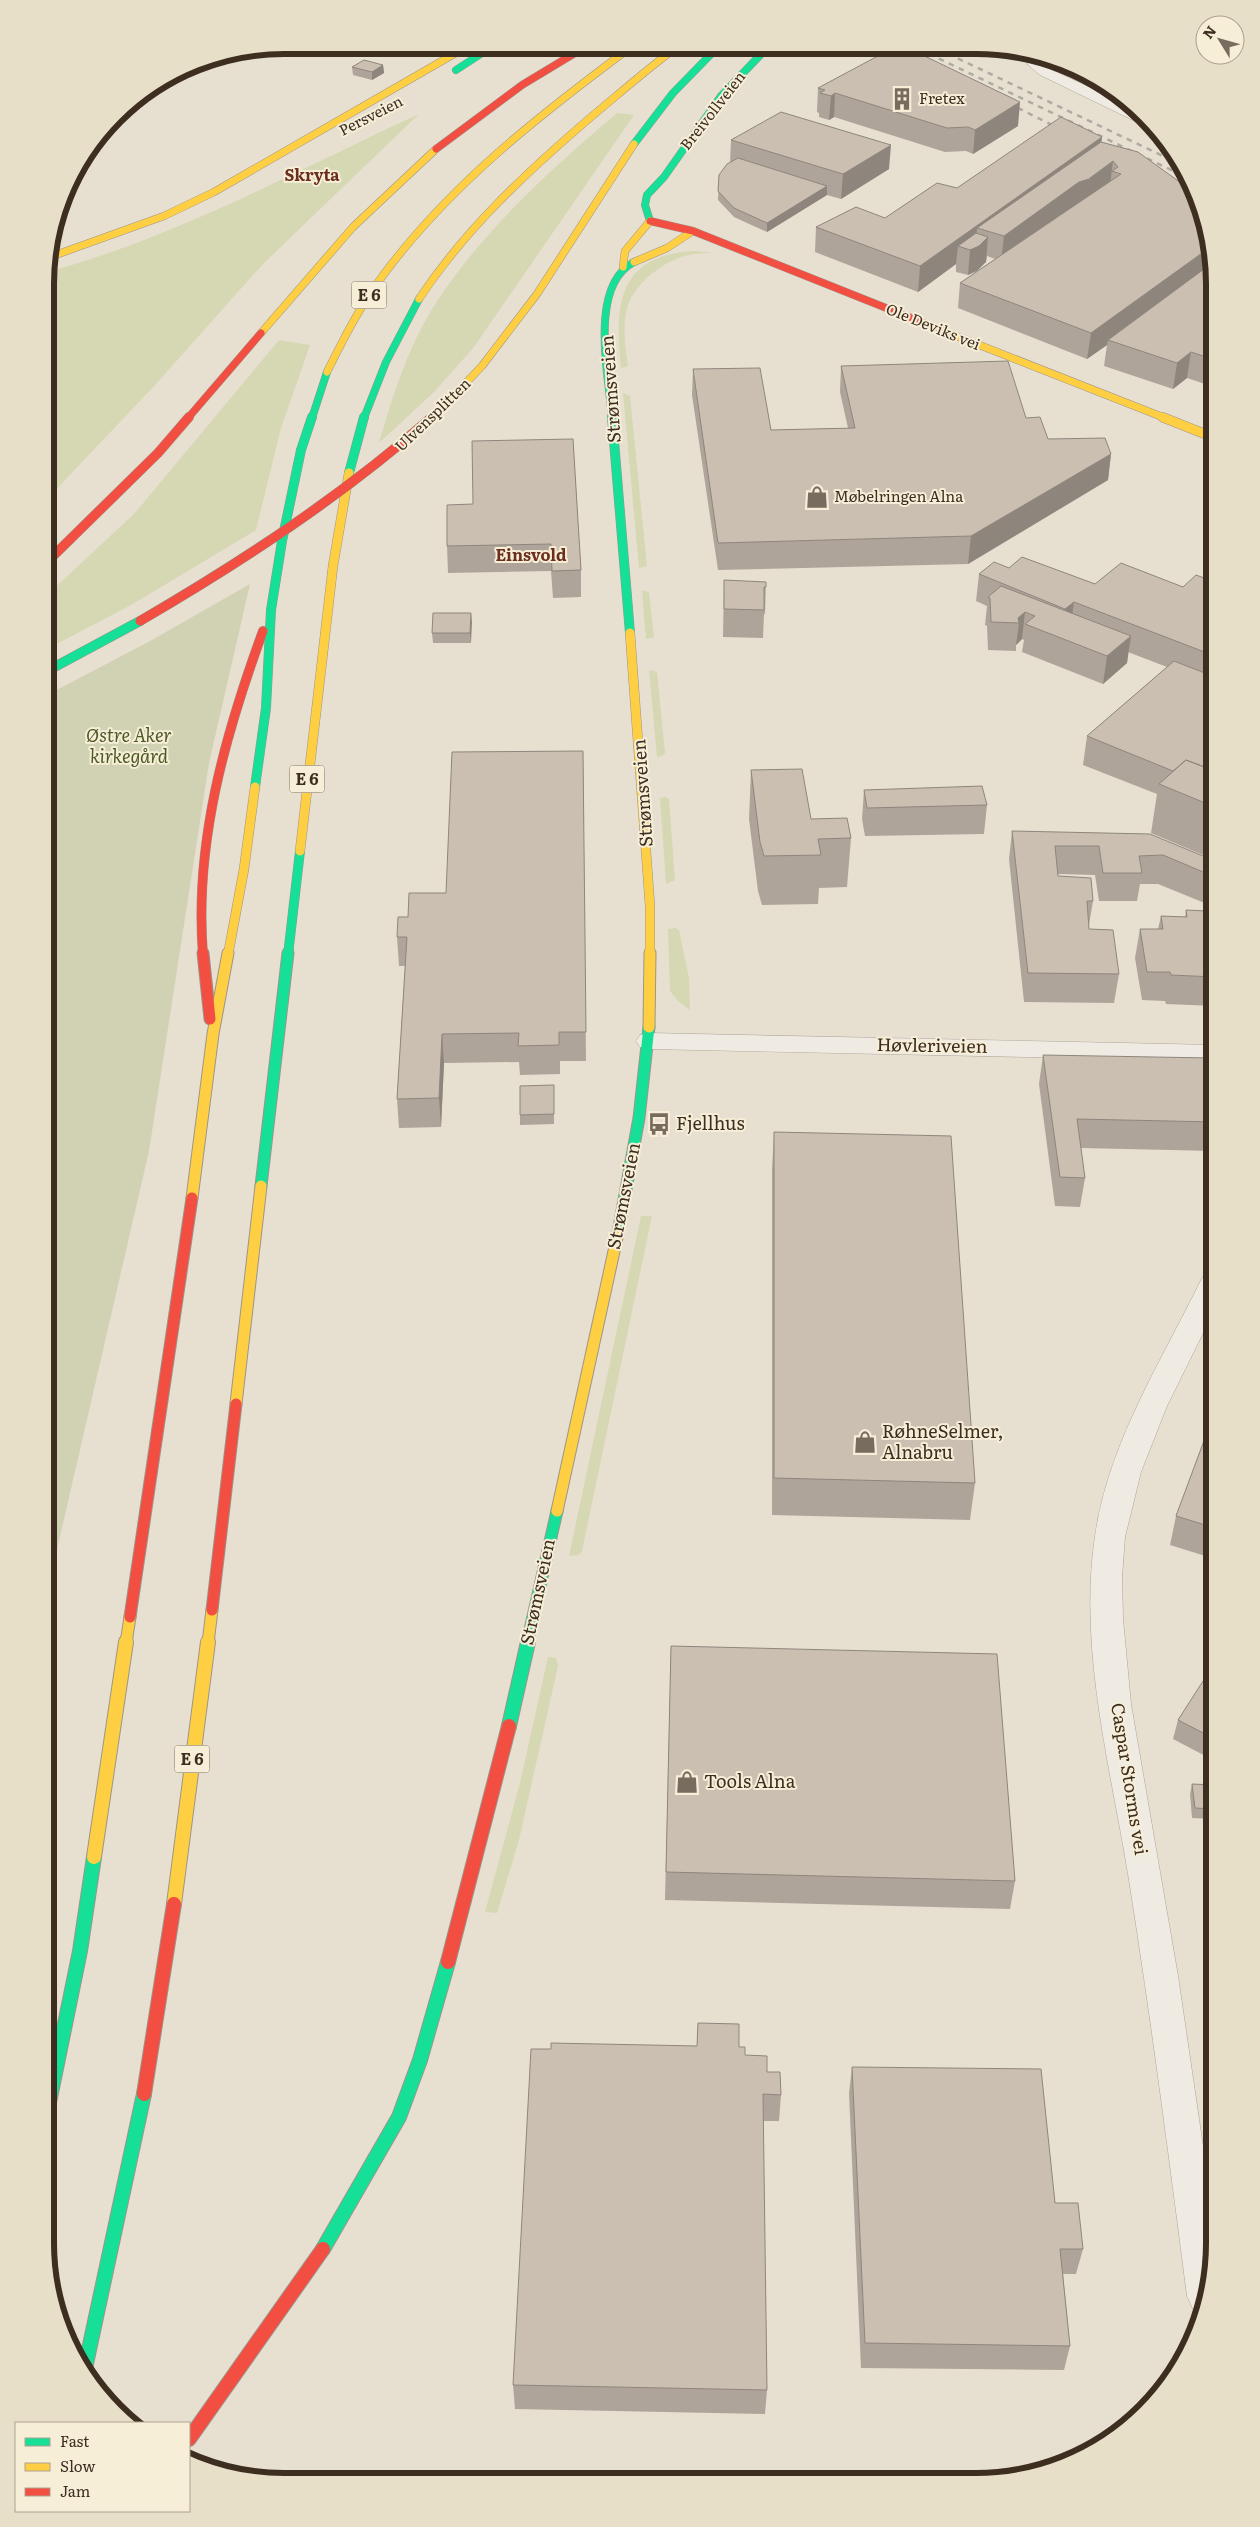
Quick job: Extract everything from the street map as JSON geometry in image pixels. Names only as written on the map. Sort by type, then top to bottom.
[{"type":"main road","name":"Persveien","points":[[244,176],[291,146],[455,54]]},
{"type":"main road","points":[[444,78],[481,54]]},
{"type":"main road","points":[[54,555],[134,479],[333,249],[416,165],[490,107],[574,54]]},
{"type":"main road","name":"E 6","points":[[54,2078],[80,1952],[200,1145],[213,1037],[244,866],[265,714],[271,612],[289,503],[307,428],[335,353],[359,308],[406,247],[461,188],[553,107],[622,54]]},
{"type":"main road","name":"E 6","points":[[87,2361],[142,2108],[169,1940],[214,1591],[333,566],[346,491],[362,422],[378,377],[397,335],[422,293],[451,253],[542,158],[591,118],[636,76],[666,54]]},
{"type":"main road","name":"Ulvensplitten","points":[[54,667],[140,621],[237,565],[303,522],[371,472],[441,409],[472,377],[526,310],[636,140],[663,103],[711,54]]},
{"type":"main road","name":"Breivollveien","points":[[650,221],[645,205],[648,195],[664,177],[721,96],[761,54]]},
{"type":"main road","name":"Persveien","points":[[56,255],[164,216],[244,176],[311,148],[360,122]]},
{"type":"main road","points":[[664,177],[667,194]]},
{"type":"main road","points":[[623,267],[667,248],[693,231],[676,215]]},
{"type":"main road","name":"Ole Deviks vei","points":[[650,221],[693,231],[1206,434]]},
{"type":"main road","name":"Strømsveien","points":[[190,2438],[285,2308],[349,2209],[398,2119],[416,2073],[448,1962],[506,1741],[623,1212],[649,1041],[650,906],[644,785],[607,359],[607,310],[610,288],[623,267],[625,251],[650,221]]},
{"type":"main road","name":"E 6","points":[[213,1037],[202,974],[202,868],[220,758],[248,667],[271,612]]},
{"type":"street","points":[[1035,62],[1045,72],[1130,113]]},
{"type":"street","name":"Høvleriveien","points":[[649,1041],[1206,1053]]},
{"type":"street","name":"Caspar Storms vei","points":[[1203,2278],[1146,1881],[1120,1736],[1107,1615],[1110,1537],[1122,1480],[1158,1398],[1206,1299]]},
{"type":"green space","points":[[617,113],[634,115],[474,347],[434,392],[379,443],[395,391],[415,341],[432,309],[451,281],[472,254],[517,204],[566,157]]},
{"type":"green space","points":[[419,114],[263,264],[156,384],[54,492],[54,270],[143,240],[236,201]]},
{"type":"green space","points":[[693,251],[716,253],[692,254],[671,262],[653,273],[632,296],[626,312],[625,328],[628,366],[621,368],[619,324],[621,305],[626,288],[635,274],[648,263],[668,255]]},
{"type":"green space","points":[[279,340],[310,345],[281,428],[256,530],[131,605],[54,645],[54,588],[135,513]]},
{"type":"green space","points":[[623,393],[630,396],[647,566],[639,568]]},
{"type":"green space","name":"Østre Aker kirkegård","points":[[250,584],[209,763],[149,1151],[54,1562],[54,691],[152,640]]},
{"type":"green space","points":[[642,590],[649,592],[654,637],[646,639]]},
{"type":"green space","points":[[649,670],[657,672],[665,753],[657,757]]},
{"type":"green space","points":[[665,797],[669,799],[675,880],[666,884],[660,798]]},
{"type":"green space","points":[[675,928],[679,930],[689,978],[690,1010],[678,1001],[670,991],[668,929]]},
{"type":"green space","points":[[641,1216],[652,1216],[582,1551],[579,1555],[569,1556]]},
{"type":"green space","points":[[548,1657],[556,1658],[558,1666],[519,1840],[497,1913],[485,1912],[520,1783]]},
{"type":"building","points":[[882,54],[920,54],[1020,102],[975,130],[968,127],[947,128],[835,93],[831,96],[820,93],[825,90],[818,88]]},
{"type":"building","points":[[364,60],[383,65],[372,72],[352,67]]},
{"type":"building","points":[[781,112],[891,145],[843,174],[731,140]]},
{"type":"building","points":[[1061,117],[1102,137],[920,266],[816,227],[856,207],[885,218],[937,183],[957,188]]},
{"type":"building","points":[[1101,142],[1138,152],[1183,185],[1194,210],[1204,252],[1091,333],[960,283],[1121,174],[1112,171],[1118,167],[1113,161],[1090,178],[1092,178],[1079,182],[1004,236],[977,228]]},
{"type":"building","points":[[738,158],[827,186],[767,223],[734,208],[718,191],[719,175],[727,164]]},
{"type":"building","points":[[976,233],[988,237],[979,246],[970,250],[958,246]]},
{"type":"building","points":[[1204,269],[1206,270],[1206,357],[1191,352],[1177,363],[1108,340]]},
{"type":"building","points":[[1008,361],[1026,418],[1040,417],[1048,439],[1105,438],[1111,454],[971,536],[718,543],[693,369],[760,368],[771,430],[855,428],[841,366]]},
{"type":"building","points":[[573,439],[581,570],[552,571],[551,544],[447,546],[447,505],[473,504],[472,441]]},
{"type":"building","points":[[1022,557],[1095,584],[1121,563],[1183,587],[1196,575],[1206,579],[1206,653],[1074,602],[1065,609],[979,574],[994,562],[1009,568]]},
{"type":"building","points":[[724,580],[766,582],[766,587],[764,587],[764,610],[724,609]]},
{"type":"building","points":[[1001,586],[1131,636],[1107,656],[1025,624],[1035,616],[1025,612],[1018,618],[1019,623],[991,622],[990,598],[988,597]]},
{"type":"building","points":[[433,613],[471,613],[470,633],[432,633]]},
{"type":"building","points":[[1174,661],[1206,673],[1206,768],[1186,760],[1173,771],[1087,736]]},
{"type":"building","points":[[583,751],[586,1032],[559,1032],[559,1045],[518,1046],[519,1033],[442,1034],[439,1098],[397,1099],[407,937],[397,937],[398,917],[408,917],[409,893],[446,893],[452,752]]},
{"type":"building","points":[[1186,760],[1206,768],[1206,803],[1159,784]]},
{"type":"building","points":[[802,769],[811,819],[847,818],[851,838],[818,839],[821,855],[764,856],[760,842],[751,770]]},
{"type":"building","points":[[982,786],[987,805],[867,808],[864,790]]},
{"type":"building","points":[[1012,831],[1150,834],[1206,857],[1206,873],[1163,855],[1139,856],[1142,873],[1103,873],[1099,846],[1055,846],[1058,876],[1091,878],[1093,901],[1087,901],[1089,929],[1113,930],[1119,974],[1028,973]]},
{"type":"building","points":[[1186,910],[1206,911],[1206,977],[1171,975],[1170,972],[1147,972],[1140,929],[1163,929],[1161,916],[1187,917]]},
{"type":"building","points":[[1043,1055],[1206,1058],[1206,1122],[1077,1119],[1085,1178],[1060,1177]]},
{"type":"building","points":[[554,1085],[554,1114],[520,1115],[520,1086]]},
{"type":"building","points":[[774,1132],[951,1136],[975,1483],[774,1478]]},
{"type":"building","points":[[1206,1435],[1206,1525],[1176,1516]]},
{"type":"building","points":[[671,1646],[997,1654],[1015,1881],[666,1872]]},
{"type":"building","points":[[1206,1678],[1206,1734],[1178,1720]]},
{"type":"building","points":[[1192,1784],[1206,1785],[1206,1809],[1195,1808]]},
{"type":"building","points":[[698,2023],[739,2024],[739,2047],[745,2047],[745,2055],[767,2056],[767,2072],[780,2072],[781,2095],[763,2094],[767,2390],[513,2385],[531,2049],[551,2049],[551,2043],[697,2046]]},
{"type":"building","points":[[852,2067],[1041,2069],[1055,2203],[1078,2203],[1083,2249],[1060,2249],[1070,2346],[865,2343]]},
{"type":"railway","points":[[929,54],[1177,173]]},
{"type":"railway","points":[[949,54],[1169,159]]},
{"type":"railway","points":[[1008,103],[1064,131]]},
{"type":"traffic: fast","points":[[456,70],[481,54]]},
{"type":"traffic: fast","points":[[634,144],[673,93],[711,54]]},
{"type":"traffic: fast","points":[[650,221],[645,205],[647,195],[664,177],[721,96],[761,54]]},
{"type":"traffic: fast","points":[[630,633],[605,334],[607,302],[612,284],[619,272],[634,262]]},
{"type":"traffic: fast","points":[[349,473],[361,427],[377,383],[396,341],[419,299]]},
{"type":"traffic: fast","points":[[255,787],[266,708],[271,610],[282,541],[301,450],[327,372]]},
{"type":"traffic: fast","points":[[54,667],[140,621]]},
{"type":"traffic: fast","points":[[261,1186],[300,851]]},
{"type":"traffic: fast","points":[[618,1233],[639,1118],[649,1027]]},
{"type":"traffic: fast","points":[[509,1726],[557,1511]]},
{"type":"traffic: fast","points":[[54,2078],[80,1951],[94,1857]]},
{"type":"traffic: fast","points":[[323,2249],[399,2117],[420,2060],[448,1962]]},
{"type":"traffic: fast","points":[[87,2361],[144,2094]]},
{"type":"traffic: slow","points":[[56,255],[164,216],[214,192],[454,54]]},
{"type":"traffic: slow","points":[[327,372],[352,322],[383,275],[418,231],[498,151],[621,54]]},
{"type":"traffic: slow","points":[[419,299],[456,247],[499,200],[570,135],[668,54]]},
{"type":"traffic: slow","points":[[441,409],[482,366],[537,294],[634,144]]},
{"type":"traffic: slow","points":[[261,333],[353,227],[436,149]]},
{"type":"traffic: slow","points":[[623,267],[625,251],[650,221]]},
{"type":"traffic: slow","points":[[634,262],[667,248],[693,231]]},
{"type":"traffic: slow","points":[[954,335],[1206,434]]},
{"type":"traffic: slow","points":[[300,851],[333,566],[349,473]]},
{"type":"traffic: slow","points":[[630,633],[650,906],[649,1027]]},
{"type":"traffic: slow","points":[[192,1198],[213,1034],[244,869],[255,787]]},
{"type":"traffic: slow","points":[[236,1404],[261,1186]]},
{"type":"traffic: slow","points":[[557,1511],[618,1233]]},
{"type":"traffic: slow","points":[[174,1904],[212,1610]]},
{"type":"traffic: slow","points":[[94,1857],[130,1617]]},
{"type":"traffic: jam","points":[[436,149],[522,85],[573,54]]},
{"type":"traffic: jam","points":[[650,221],[693,231],[954,335]]},
{"type":"traffic: jam","points":[[54,555],[158,453],[261,333]]},
{"type":"traffic: jam","points":[[140,621],[220,574],[296,523],[370,469],[441,409]]},
{"type":"traffic: jam","points":[[210,1019],[201,920],[205,846],[218,773],[238,701],[263,631]]},
{"type":"traffic: jam","points":[[130,1617],[192,1198]]},
{"type":"traffic: jam","points":[[212,1610],[236,1404]]},
{"type":"traffic: jam","points":[[448,1962],[509,1726]]},
{"type":"traffic: jam","points":[[144,2094],[174,1904]]},
{"type":"traffic: jam","points":[[190,2438],[323,2249]]},
{"type":"place","name":"Fretex","points":[[902,99]]},
{"type":"place","name":"Møbelringen Alna","points":[[817,497]]},
{"type":"place","name":"Fjellhus","points":[[659,1124]]},
{"type":"place","name":"RøhneSelmer, Alnabru","points":[[865,1442]]},
{"type":"place","name":"Tools Alna","points":[[687,1782]]},
{"type":"district","name":"Skryta","points":[[312,175]]},
{"type":"district","name":"Einsvold","points":[[531,555]]}]
